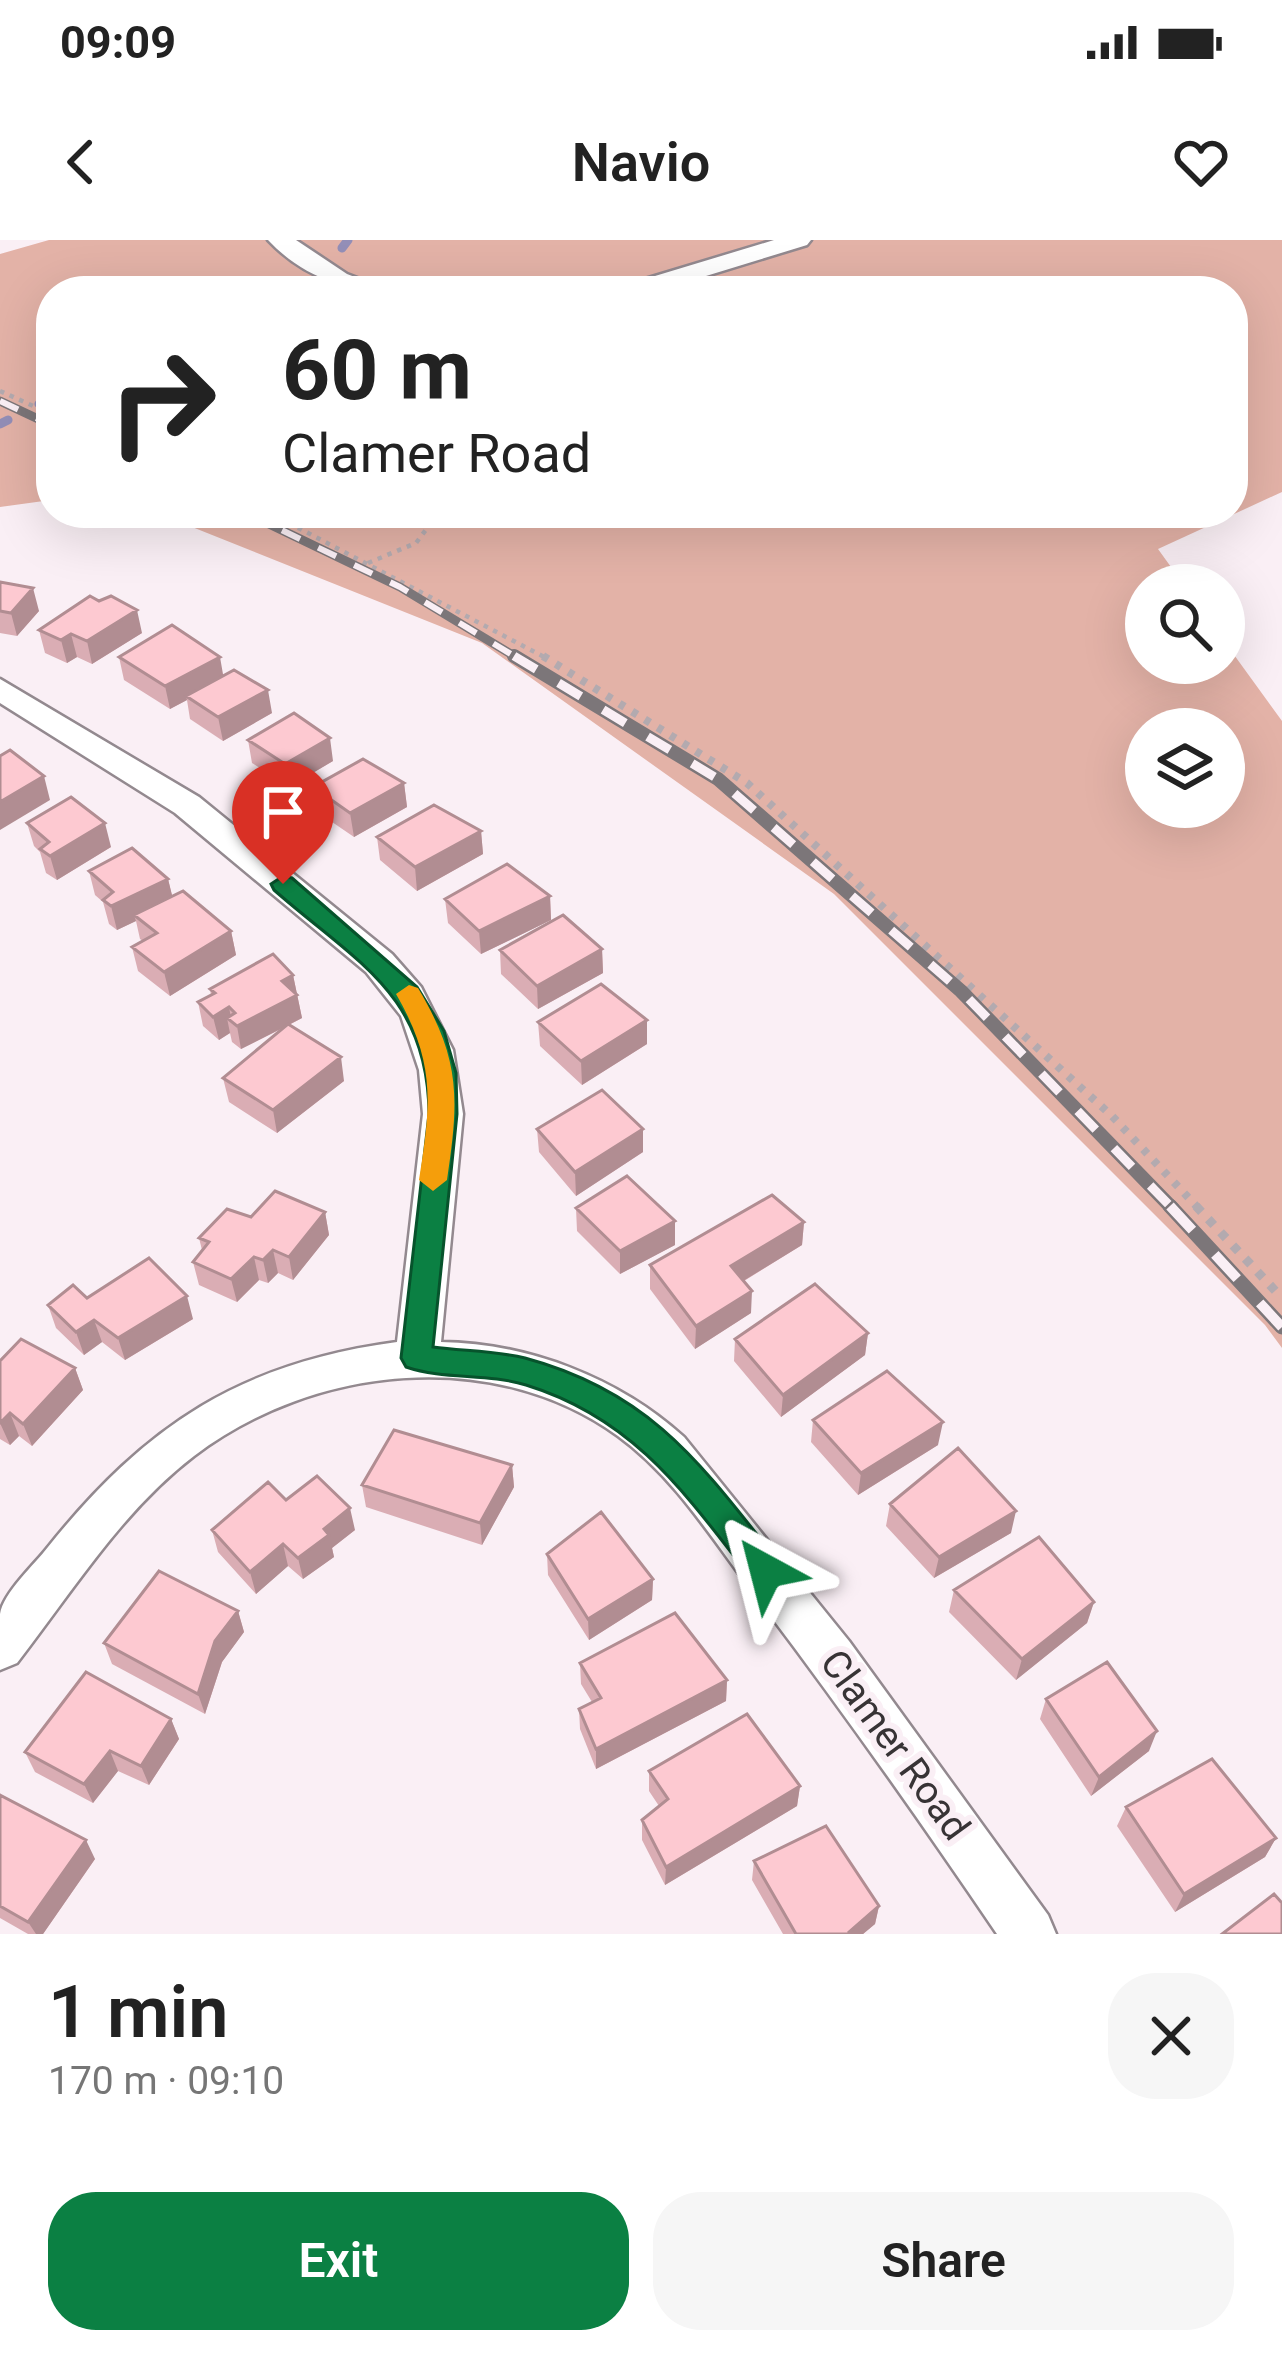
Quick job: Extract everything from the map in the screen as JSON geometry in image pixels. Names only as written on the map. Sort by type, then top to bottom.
[{"type":"street","points":[[280,240],[334,276]]},
{"type":"street","points":[[681,276],[799,240]]},
{"type":"street","points":[[0,688],[187,805],[380,964],[408,993],[430,1031],[442,1073],[443,1114],[417,1358]]},
{"type":"street","name":"Clamer Road","points":[[0,1646],[130,1484],[179,1441],[234,1406],[293,1381],[360,1364],[417,1358],[521,1370],[578,1390],[631,1420],[680,1462],[880,1717],[1029,1934]]},
{"type":"path","points":[[0,392],[36,408]]},
{"type":"path","points":[[0,407],[16,399]]},
{"type":"path","points":[[299,528],[528,646],[747,783],[1112,1116],[1282,1298]]},
{"type":"path","points":[[367,563],[416,543],[427,528]]},
{"type":"shaded area","points":[[49,240],[1282,240],[1282,492],[1248,508],[1248,276],[36,276],[36,502],[0,507],[0,254]]},
{"type":"shaded area","points":[[194,528],[1204,528],[1158,549],[1169,564],[1125,564],[1125,684],[1245,684],[1245,670],[1282,721],[1282,1348],[1265,1325],[834,894],[482,643]]},
{"type":"building","points":[[0,582],[33,588],[11,613],[0,611]]},
{"type":"building","points":[[90,596],[99,601],[111,596],[137,610],[87,641],[71,634],[61,640],[39,630]]},
{"type":"building","points":[[172,625],[220,657],[165,686],[119,657]]},
{"type":"building","points":[[234,670],[268,690],[218,717],[186,696]]},
{"type":"building","points":[[294,713],[330,738],[285,764],[248,740]]},
{"type":"building","points":[[10,750],[44,776],[0,802],[0,756]]},
{"type":"building","points":[[363,759],[404,783],[350,813],[313,787]]},
{"type":"building","points":[[71,797],[105,823],[50,856],[40,849],[49,842],[27,823]]},
{"type":"building","points":[[434,805],[481,831],[415,867],[377,837]]},
{"type":"building","points":[[132,848],[168,879],[111,906],[103,900],[113,892],[89,871]]},
{"type":"building","points":[[507,864],[550,896],[479,931],[445,899]]},
{"type":"building","points":[[183,891],[231,931],[164,972],[132,947],[157,933],[134,915]]},
{"type":"building","points":[[563,915],[602,949],[537,986],[500,950]]},
{"type":"building","points":[[273,954],[293,975],[282,981],[297,995],[237,1026],[227,1018],[235,1013],[229,1007],[213,1017],[198,1002],[215,993],[210,989]]},
{"type":"building","points":[[601,984],[647,1020],[581,1061],[538,1022]]},
{"type":"building","points":[[288,1024],[341,1057],[273,1110],[223,1078]]},
{"type":"building","points":[[602,1090],[643,1129],[575,1172],[537,1129]]},
{"type":"building","points":[[627,1176],[675,1221],[620,1251],[576,1208]]},
{"type":"building","points":[[275,1191],[325,1212],[289,1257],[273,1250],[263,1260],[254,1257],[231,1279],[193,1262],[209,1242],[199,1238],[227,1209],[251,1217]]},
{"type":"building","points":[[772,1195],[804,1222],[731,1266],[752,1291],[696,1326],[650,1265]]},
{"type":"building","points":[[149,1258],[187,1296],[118,1338],[94,1320],[76,1332],[48,1305],[73,1285],[87,1298]]},
{"type":"building","points":[[815,1284],[868,1333],[783,1395],[735,1339]]},
{"type":"building","points":[[21,1339],[75,1368],[23,1424],[10,1413],[0,1423],[0,1361]]},
{"type":"building","points":[[887,1371],[943,1422],[861,1473],[813,1420]]},
{"type":"building","points":[[394,1430],[512,1465],[480,1523],[362,1485]]},
{"type":"building","points":[[958,1448],[1016,1511],[939,1557],[890,1504]]},
{"type":"building","points":[[317,1476],[350,1508],[324,1529],[329,1535],[298,1558],[283,1544],[250,1572],[212,1530],[268,1482],[286,1500]]},
{"type":"building","points":[[601,1512],[653,1579],[588,1619],[547,1554]]},
{"type":"building","points":[[1039,1537],[1094,1602],[1022,1659],[954,1590]]},
{"type":"building","points":[[159,1571],[238,1611],[215,1641],[198,1694],[104,1643]]},
{"type":"building","points":[[675,1613],[727,1680],[596,1749],[579,1709],[601,1698],[580,1663]]},
{"type":"building","points":[[1107,1662],[1157,1731],[1099,1777],[1046,1699]]},
{"type":"building","points":[[86,1672],[171,1719],[141,1766],[110,1751],[84,1784],[25,1752]]},
{"type":"building","points":[[747,1714],[800,1786],[666,1867],[642,1820],[668,1799],[649,1771]]},
{"type":"building","points":[[1212,1759],[1276,1838],[1184,1894],[1126,1807]]},
{"type":"building","points":[[0,1795],[86,1840],[28,1922],[0,1906]]},
{"type":"building","points":[[826,1826],[879,1906],[850,1934],[796,1934],[754,1861]]},
{"type":"building","points":[[1274,1894],[1282,1903],[1282,1934],[1222,1934]]},
{"type":"waterway","points":[[342,248],[348,240]]},
{"type":"waterway","points":[[0,424],[8,420]]},
{"type":"railway","points":[[0,401],[36,418]]},
{"type":"railway","points":[[277,528],[400,587],[519,659]]},
{"type":"railway","points":[[514,656],[718,779],[961,991],[1173,1209]]},
{"type":"railway","points":[[1170,1206],[1282,1327]]},
{"type":"slow traffic","points":[[409,994],[430,1031],[442,1073],[443,1114],[433,1180]]},
{"type":"route","points":[[283,884],[408,993],[430,1031],[442,1073],[443,1114],[417,1358],[521,1370],[578,1390],[631,1420],[680,1462],[766,1571]]}]
